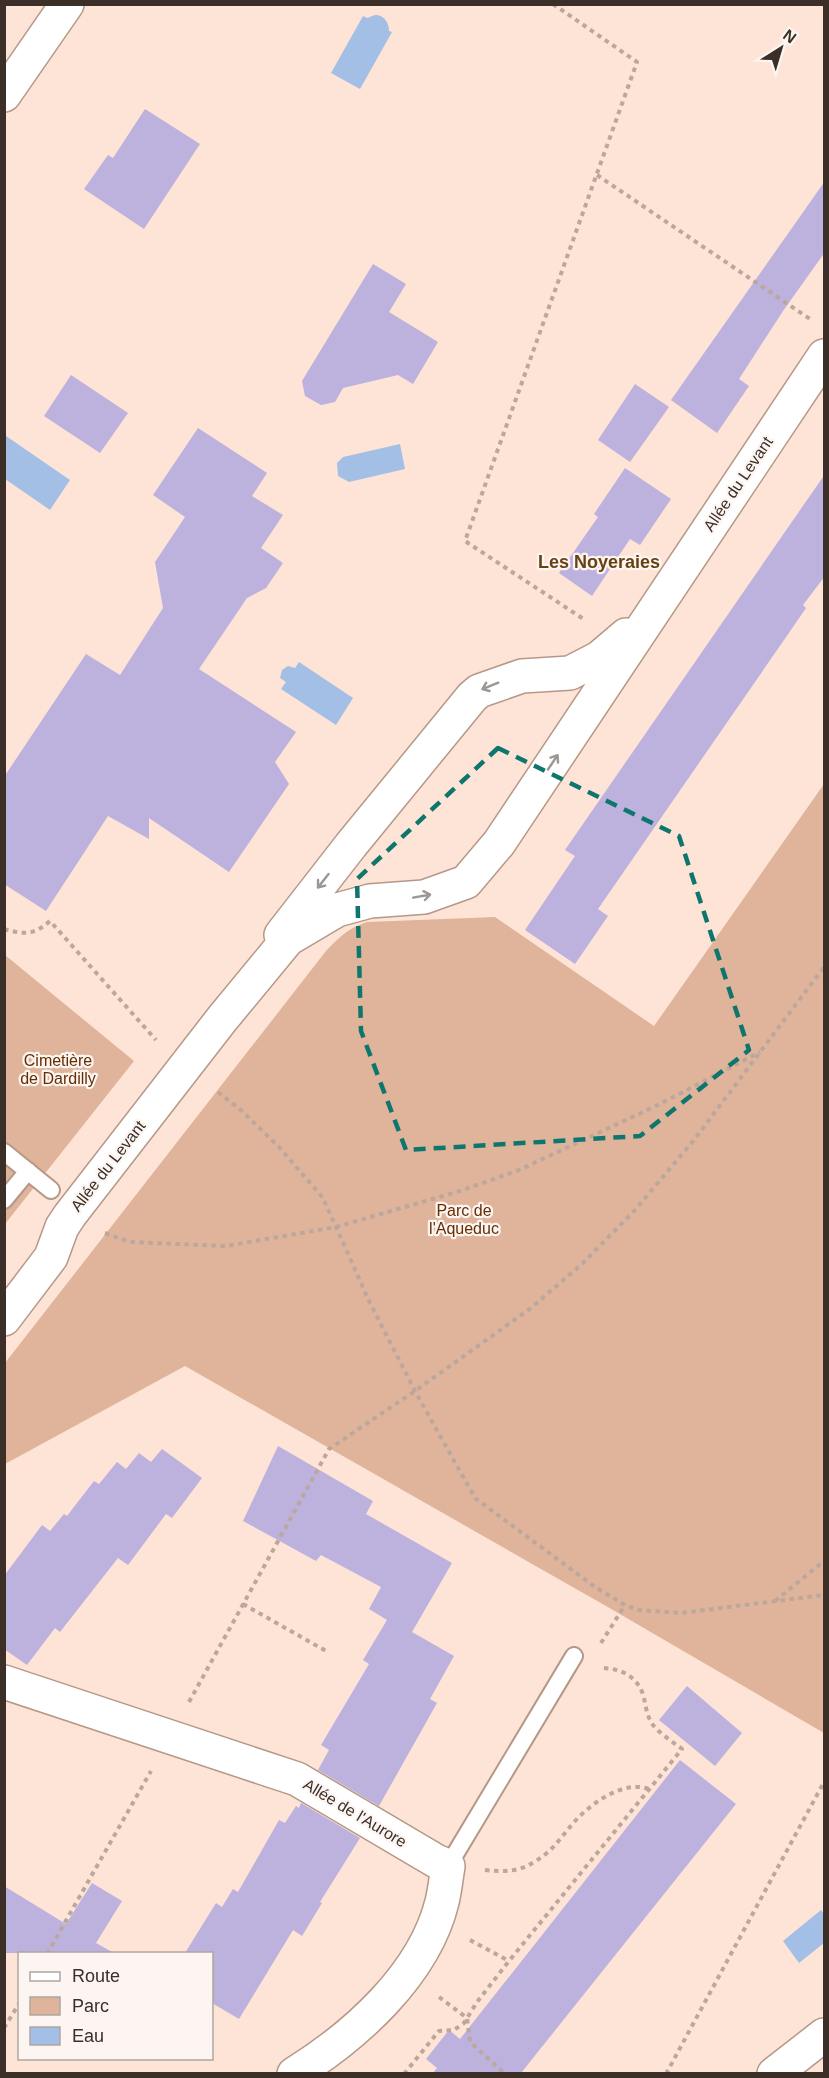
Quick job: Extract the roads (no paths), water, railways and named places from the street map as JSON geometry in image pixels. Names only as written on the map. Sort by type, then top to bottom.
[{"type":"street","points":[[4,94],[67,4]]},
{"type":"street","name":"Allée du Levant","points":[[4,1319],[51,1257],[62,1227],[70,1215],[222,1019],[288,939],[337,910],[370,901],[424,897],[466,882],[499,843],[825,356]]},
{"type":"street","name":"Allée du Levant","points":[[222,1019],[283,933],[351,845],[471,697],[479,691],[508,679],[540,673],[570,673],[599,658],[652,612]]},
{"type":"street","points":[[540,673],[556,688],[561,697],[572,732]]},
{"type":"street","points":[[351,845],[349,861],[353,873],[358,885],[370,901]]},
{"type":"street","name":"Allée de l'Aurore","points":[[4,1682],[297,1779],[448,1866]]},
{"type":"street","points":[[294,2073],[345,2038],[366,2020],[401,1981],[422,1950],[435,1923],[442,1902],[448,1866]]},
{"type":"street","points":[[774,2073],[825,2035]]},
{"type":"lane","points":[[4,1152],[51,1190]]},
{"type":"lane","points":[[4,1200],[28,1171]]},
{"type":"lane","points":[[448,1866],[574,1656]]},
{"type":"water","points":[[375,15],[385,20],[389,31],[392,32],[360,89],[331,73],[363,16],[367,18]]},
{"type":"water","points":[[6,436],[70,480],[50,510],[5,479]]},
{"type":"water","points":[[400,444],[405,469],[349,482],[338,476],[337,463],[343,457]]},
{"type":"water","points":[[299,662],[353,698],[336,725],[281,689],[286,682],[280,678],[282,670],[288,666],[295,668]]},
{"type":"water","points":[[821,1910],[824,1914],[824,1943],[799,1963],[783,1941]]},
{"type":"district","name":"Les Noyeraies","points":[[599,562]]},
{"type":"park label","name":"Cimetière de Dardilly","points":[[58,1069]]},
{"type":"park label","name":"Parc de l'Aqueduc","points":[[464,1219]]}]
